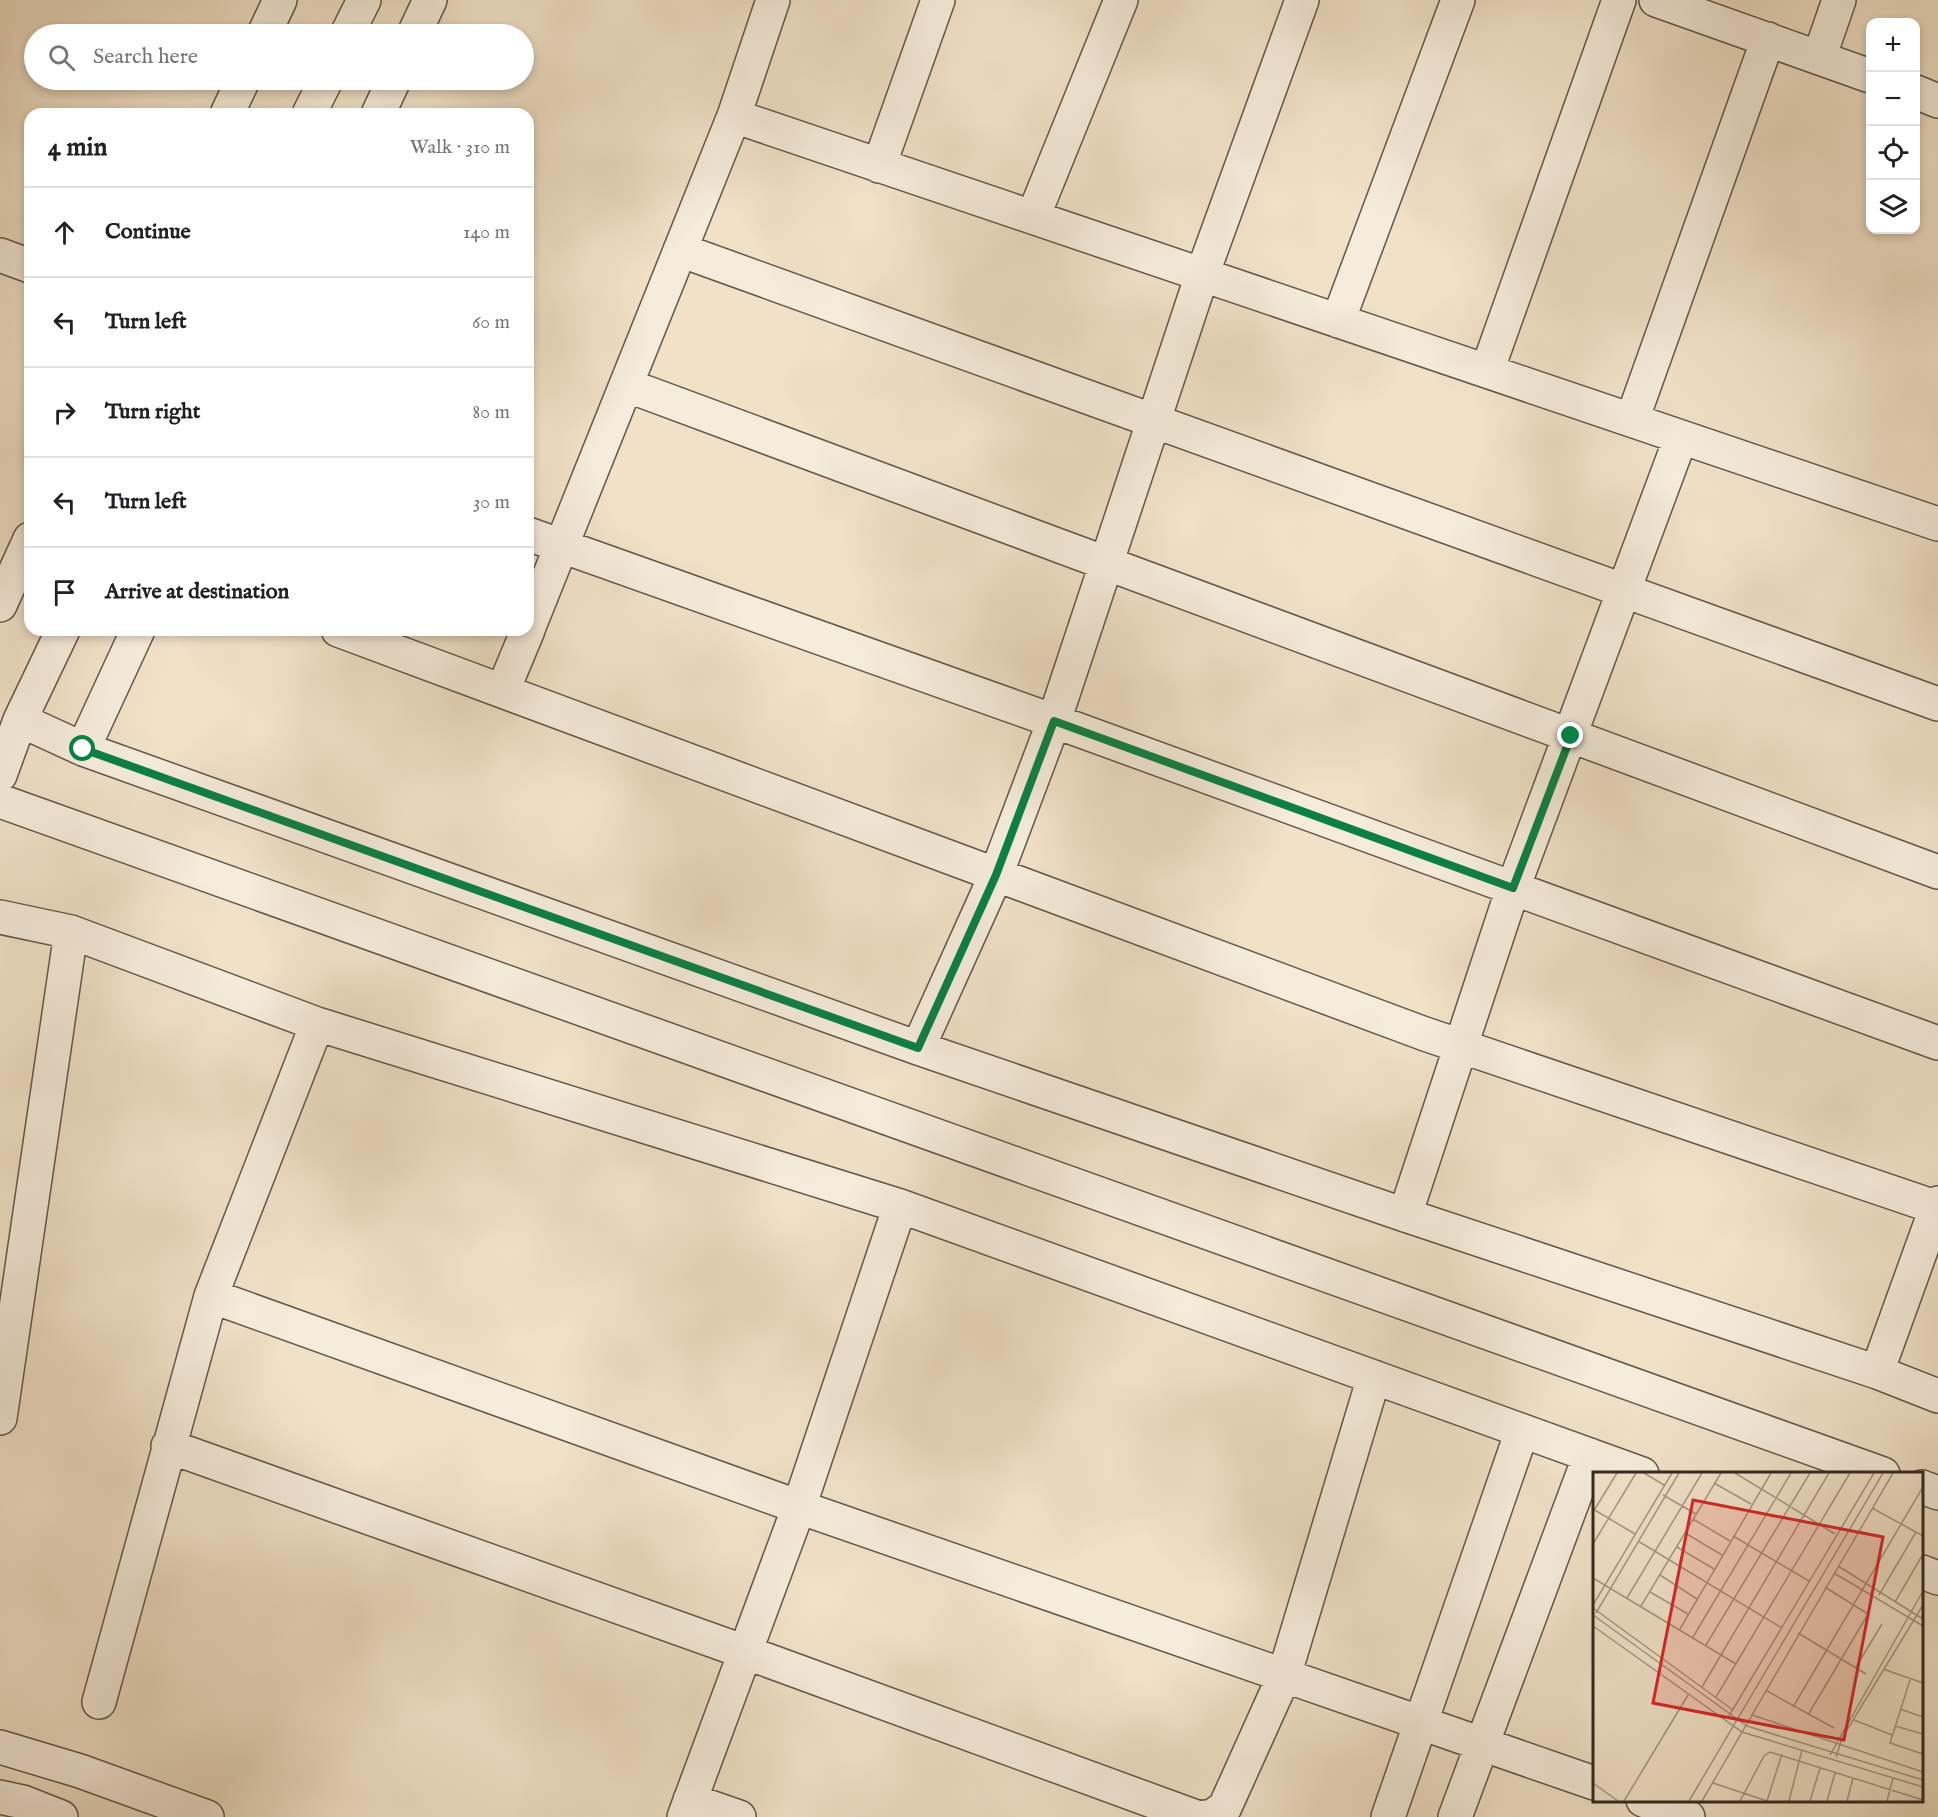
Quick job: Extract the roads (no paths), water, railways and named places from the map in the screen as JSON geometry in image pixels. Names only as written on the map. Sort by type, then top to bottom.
[{"type":"street","points":[[269,24],[280,0]]},
{"type":"street","points":[[352,24],[363,0]]},
{"type":"street","points":[[419,24],[430,0]]},
{"type":"street","points":[[534,615],[734,116],[773,0]]},
{"type":"street","points":[[879,166],[938,0]]},
{"type":"street","points":[[1033,217],[1121,0]]},
{"type":"street","points":[[918,1048],[996,875],[1054,721],[1202,275],[1302,0]]},
{"type":"street","points":[[1338,321],[1458,0]]},
{"type":"street","points":[[1486,371],[1620,0]]},
{"type":"street","points":[[1656,0],[1866,75]]},
{"type":"street","points":[[1819,57],[1839,0]]},
{"type":"street","points":[[1632,420],[1768,39]]},
{"type":"street","points":[[230,108],[238,90]]},
{"type":"street","points":[[312,108],[321,90]]},
{"type":"street","points":[[381,108],[389,90]]},
{"type":"street","points":[[1920,93],[1938,100]]},
{"type":"street","points":[[734,116],[1938,524]]},
{"type":"street","points":[[680,250],[1938,704]]},
{"type":"street","points":[[0,255],[24,264]]},
{"type":"street","points":[[626,386],[1938,872]]},
{"type":"street","points":[[1405,1215],[1513,888],[1681,437]]},
{"type":"street","points":[[534,536],[1054,721],[1938,1043]]},
{"type":"street","points":[[0,605],[24,552]]},
{"type":"street","points":[[0,775],[20,720],[60,636]]},
{"type":"street","points":[[83,749],[135,636]]},
{"type":"street","points":[[354,636],[1460,1045],[1937,1206],[1877,1372]]},
{"type":"street","points":[[503,690],[526,636]]},
{"type":"street","points":[[20,720],[83,749],[918,1048],[1405,1215],[1877,1372],[1938,1396]]},
{"type":"street","points":[[0,801],[1880,1472]]},
{"type":"street","points":[[0,917],[71,932],[317,1024],[900,1206],[1639,1472]]},
{"type":"street","points":[[0,1418],[71,932]]},
{"type":"street","points":[[99,1702],[211,1296],[317,1024]]},
{"type":"street","points":[[739,1817],[687,1808],[800,1507],[900,1206]]},
{"type":"street","points":[[211,1296],[800,1507],[1284,1676],[1482,1742],[1593,1783]]},
{"type":"street","points":[[1205,1817],[1213,1816],[1225,1807],[1284,1676],[1374,1377]]},
{"type":"street","points":[[1388,1817],[1419,1722],[1522,1431]]},
{"type":"street","points":[[168,1446],[745,1652],[1196,1817]]},
{"type":"street","points":[[1455,1817],[1590,1455]]},
{"type":"street","points":[[1923,1487],[1938,1493]]},
{"type":"street","points":[[1923,1572],[1938,1578]]},
{"type":"street","points":[[0,1747],[80,1771],[207,1817]]},
{"type":"street","points":[[0,1797],[62,1817]]},
{"type":"street","points":[[1648,1802],[1688,1817]]}]
